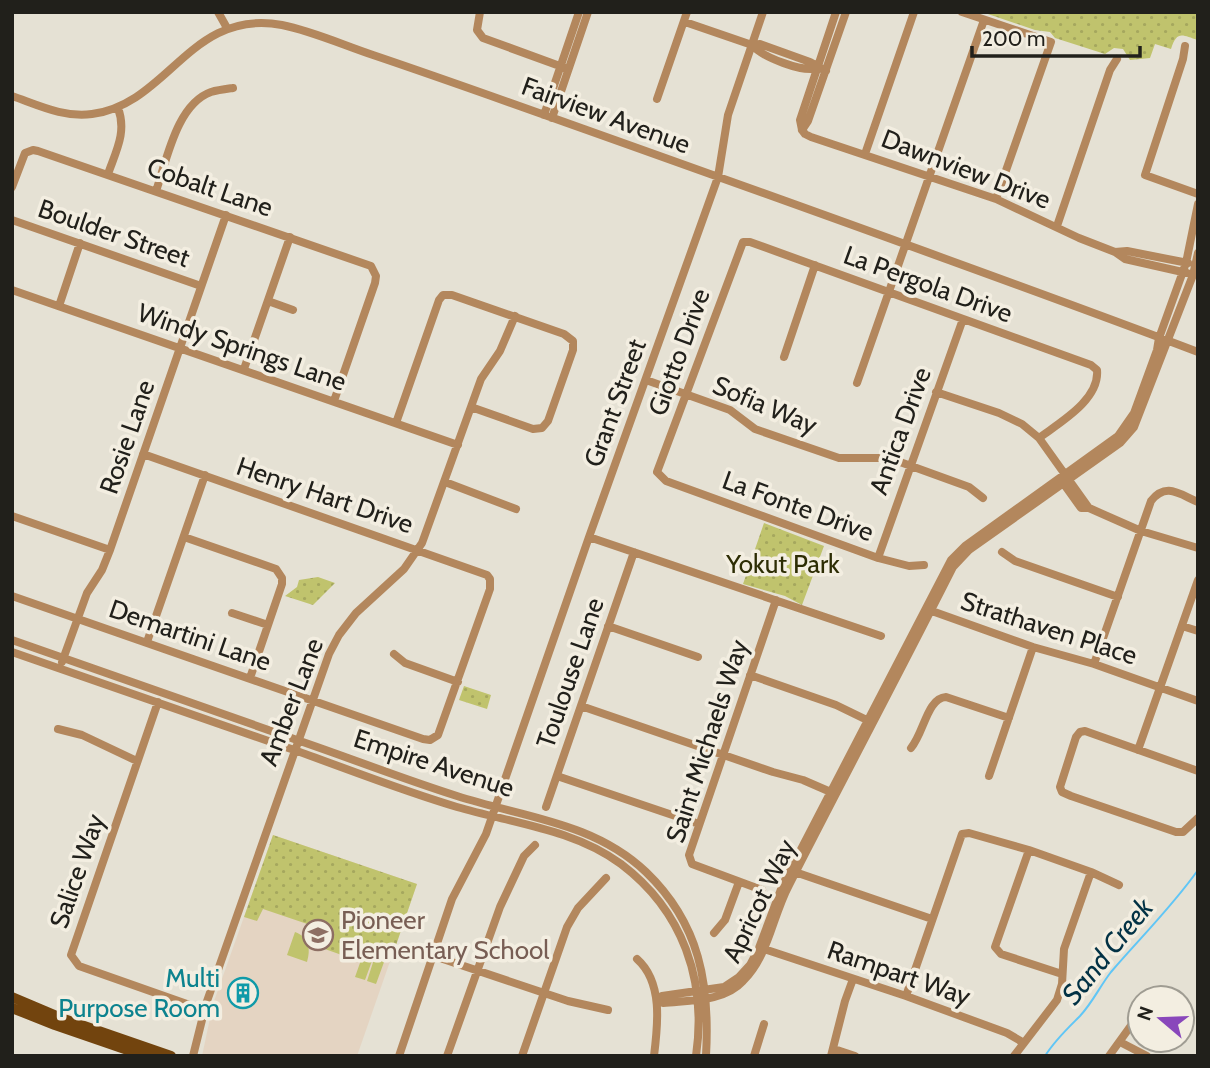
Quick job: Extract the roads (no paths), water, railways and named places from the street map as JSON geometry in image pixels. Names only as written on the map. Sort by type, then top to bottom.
[{"type":"main road","points":[[12,997],[64,1019],[171,1056]]},
{"type":"main road","points":[[12,1008],[145,1056]]},
{"type":"street","points":[[218,12],[227,28]]},
{"type":"street","points":[[480,12],[477,30],[482,38],[564,68]]},
{"type":"street","points":[[548,116],[579,12]]},
{"type":"street","points":[[564,68],[588,12]]},
{"type":"street","points":[[657,99],[687,12]]},
{"type":"street","name":"Grant Street","points":[[491,816],[718,177],[728,115],[763,12]]},
{"type":"street","points":[[822,70],[836,12]]},
{"type":"street","points":[[822,70],[846,12]]},
{"type":"street","points":[[865,154],[914,12]]},
{"type":"street","points":[[962,12],[1051,42],[996,199]]},
{"type":"street","points":[[856,383],[984,20]]},
{"type":"street","points":[[685,22],[752,45],[759,53],[809,71],[822,70]]},
{"type":"street","name":"Fairview Avenue","points":[[12,96],[58,113],[91,115],[118,108],[137,97],[204,40],[227,28],[246,23],[283,25],[548,116],[1198,352]]},
{"type":"street","points":[[1185,46],[1145,175],[1198,194]]},
{"type":"street","points":[[1057,226],[1116,59]]},
{"type":"street","name":"Dawnview Drive","points":[[822,70],[808,121],[802,130],[804,134],[996,199],[1079,238],[1115,251],[1197,265]]},
{"type":"street","points":[[156,191],[183,115],[210,92],[233,88]]},
{"type":"street","points":[[108,174],[122,133],[118,108]]},
{"type":"street","name":"Cobalt Lane","points":[[29,150],[38,150],[367,264],[376,275],[334,401]]},
{"type":"street","name":"Boulder Street","points":[[12,187],[22,158],[29,150]]},
{"type":"street","points":[[1163,339],[1186,263],[1198,204]]},
{"type":"street","name":"Rosie Lane","points":[[60,668],[87,593],[102,570],[110,550],[226,215]]},
{"type":"street","name":"Boulder Street","points":[[12,220],[201,286]]},
{"type":"street","points":[[244,369],[290,237]]},
{"type":"street","name":"La Pergola Drive","points":[[743,242],[750,242],[1091,365],[1097,370],[1098,379],[1076,410],[1039,438]]},
{"type":"street","name":"Giotto Drive","points":[[660,477],[658,466],[743,242]]},
{"type":"street","points":[[59,306],[80,243]]},
{"type":"street","name":"Dawnview Drive","points":[[1115,251],[1125,260],[1195,275]]},
{"type":"street","points":[[1163,339],[1195,275],[1198,253]]},
{"type":"street","points":[[783,357],[814,265]]},
{"type":"street","name":"Windy Springs Lane","points":[[12,290],[457,445]]},
{"type":"street","points":[[396,422],[443,295],[452,295],[515,316],[564,334],[573,341],[573,350],[548,421],[542,428],[533,429],[471,407]]},
{"type":"street","points":[[268,301],[293,310]]},
{"type":"street","name":"Amber Lane","points":[[192,1056],[204,1010],[329,654],[356,613],[404,569],[418,549],[429,527],[481,379],[500,351],[515,316]]},
{"type":"street","name":"Antica Drive","points":[[878,558],[963,319]]},
{"type":"street","name":"Apricot Way","points":[[657,999],[662,996],[728,993],[742,983],[755,967],[793,871],[928,610],[946,568],[957,553],[1065,479],[1125,429],[1163,339]]},
{"type":"street","name":"Sofia Way","points":[[646,380],[730,410],[755,429],[839,458],[889,458],[969,487],[983,498]]},
{"type":"street","points":[[936,392],[1022,424],[1039,438],[1065,479],[1089,508],[1142,531],[1198,548]]},
{"type":"street","name":"Henry Hart Drive","points":[[143,454],[482,571],[490,579],[490,589],[457,682]]},
{"type":"street","points":[[147,642],[205,475]]},
{"type":"street","name":"La Fonte Drive","points":[[660,477],[878,558],[909,566],[925,565]]},
{"type":"street","points":[[444,482],[516,509]]},
{"type":"street","points":[[1094,664],[1151,501],[1158,492],[1168,490],[1198,502]]},
{"type":"street","points":[[12,516],[110,550]]},
{"type":"street","points":[[184,537],[276,569],[282,578],[250,678]]},
{"type":"street","points":[[589,537],[881,636]]},
{"type":"street","name":"Toulouse Lane","points":[[546,807],[634,552]]},
{"type":"street","points":[[1002,552],[1015,561],[1118,597]]},
{"type":"street","points":[[1138,750],[1198,580]]},
{"type":"street","name":"Demartini Lane","points":[[12,596],[423,739],[434,738],[441,730],[457,682]]},
{"type":"street","name":"Saint Michaels Way","points":[[762,890],[692,863],[689,855],[776,600]]},
{"type":"street","name":"Strathaven Place","points":[[928,610],[1198,701]]},
{"type":"street","points":[[232,613],[268,625]]},
{"type":"street","points":[[608,626],[698,657]]},
{"type":"street","points":[[1182,626],[1198,631]]},
{"type":"street","name":"Empire Avenue","points":[[12,640],[458,797],[574,827],[614,847],[646,872],[683,919],[697,948],[706,1056]]},
{"type":"street","points":[[989,776],[1034,647]]},
{"type":"street","name":"Empire Avenue","points":[[12,652],[457,807],[571,838],[619,863],[639,880],[675,925],[691,959],[702,995],[696,1056]]},
{"type":"street","points":[[394,654],[405,663],[457,682]]},
{"type":"street","points":[[750,675],[836,705],[870,722]]},
{"type":"street","points":[[911,748],[920,738],[932,703],[938,697],[946,697],[1009,718]]},
{"type":"street","name":"Salice Way","points":[[158,702],[71,955],[79,966],[204,1010]]},
{"type":"street","points":[[581,706],[803,780],[833,793]]},
{"type":"street","points":[[58,729],[82,735],[137,761]]},
{"type":"street","points":[[1198,771],[1085,731],[1080,732],[1060,787],[1062,792],[1176,832],[1184,832],[1198,818]]},
{"type":"street","points":[[557,776],[699,824]]},
{"type":"street","points":[[399,1056],[435,956],[452,899],[481,845],[491,816]]},
{"type":"street","points":[[906,996],[962,834],[969,833],[1029,850],[1119,885]]},
{"type":"street","points":[[447,1056],[500,907],[524,856],[535,845]]},
{"type":"street","points":[[1029,850],[995,947],[1001,954],[1062,974]]},
{"type":"street","points":[[793,871],[932,919]]},
{"type":"street","points":[[1014,1056],[1057,1000],[1064,949],[1091,872]]},
{"type":"street","points":[[522,1056],[567,926],[578,908],[606,878]]},
{"type":"street","points":[[714,933],[725,920],[739,882]]},
{"type":"street","name":"Rampart Way","points":[[761,948],[906,996],[1007,1033],[1024,1043]]},
{"type":"street","points":[[435,956],[544,993],[608,1010]]},
{"type":"street","points":[[637,958],[649,974],[657,999],[654,1056]]},
{"type":"street","points":[[853,979],[838,1024],[833,1052],[855,1056]]},
{"type":"street","points":[[754,1056],[764,1024]]},
{"type":"street","points":[[1108,1056],[1126,1033]]},
{"type":"street","points":[[1120,1042],[1147,1056]]},
{"type":"waterway","name":"Sand Creek","points":[[1045,1056],[1085,1011],[1111,972],[1198,870]]},
{"type":"place","name":"Pioneer Elementary School","points":[[318,935]]},
{"type":"place","name":"Multi Purpose Room","points":[[243,993]]},
{"type":"park label","name":"Yokut Park","points":[[783,564]]}]
